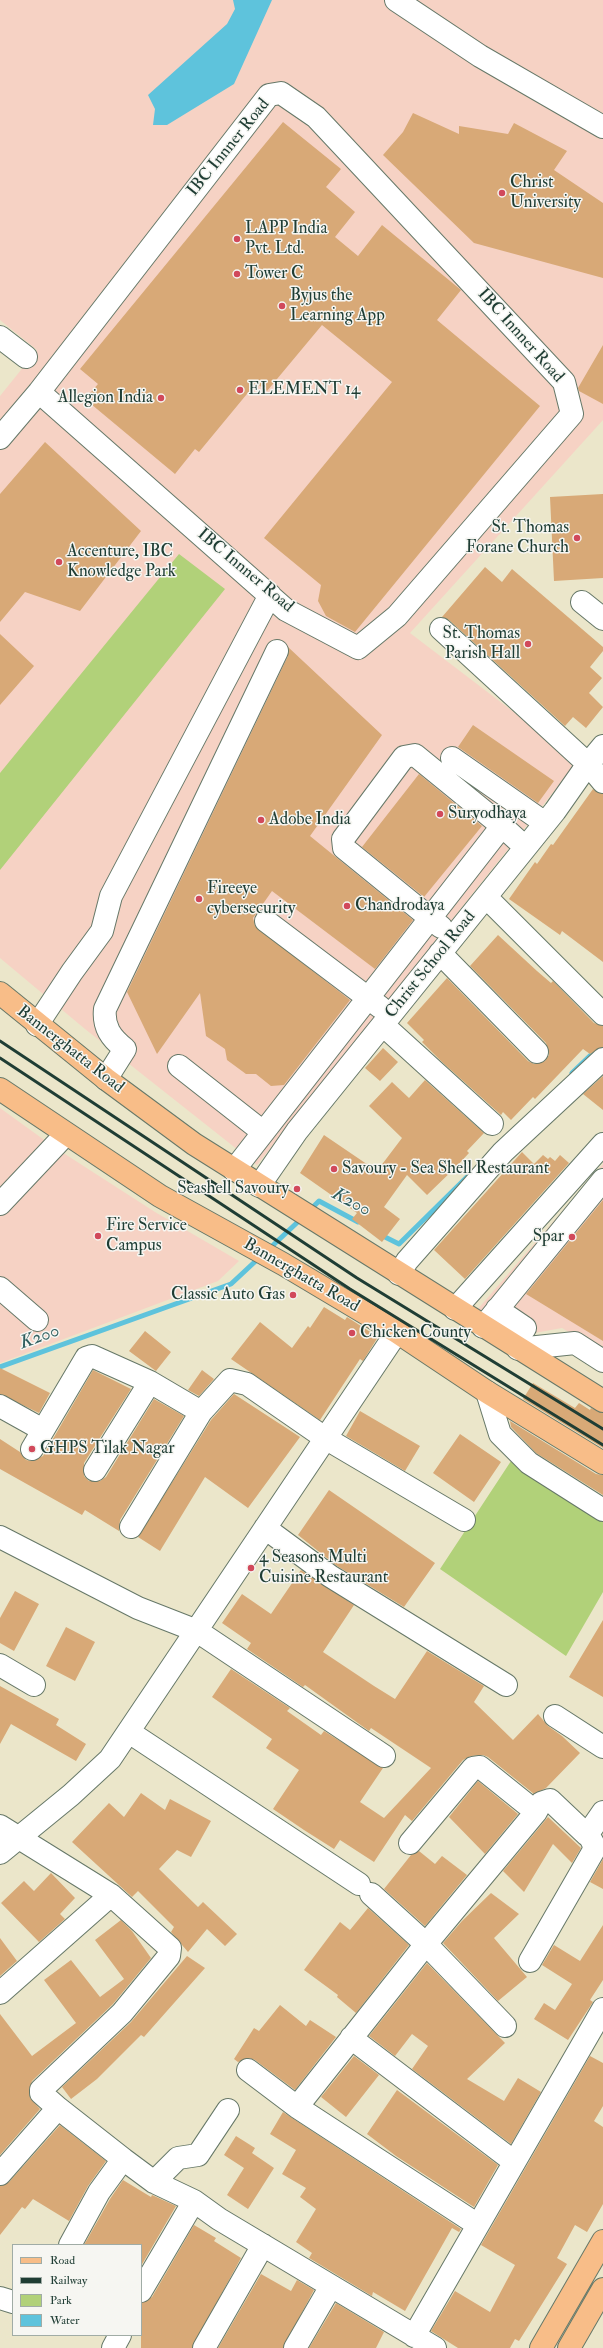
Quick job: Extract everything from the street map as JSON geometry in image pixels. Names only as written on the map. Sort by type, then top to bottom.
[{"type":"main road","name":"Bannerghatta Road","points":[[0,993],[37,1026],[194,1144],[483,1328],[603,1401]]},
{"type":"main road","name":"Bannerghatta Road","points":[[0,1089],[160,1196],[283,1264],[397,1332],[487,1392],[603,1463]]},
{"type":"main road","points":[[541,2348],[603,2241]]},
{"type":"main road","points":[[569,2348],[603,2289]]},
{"type":"street","points":[[396,0],[480,56],[603,127]]},
{"type":"street","name":"IBC Innner Road","points":[[0,438],[39,392],[269,95],[281,93],[316,117],[564,382],[572,414],[396,616],[358,648],[286,610],[39,392]]},
{"type":"street","points":[[0,337],[26,357]]},
{"type":"street","points":[[37,1026],[72,972],[102,931],[111,896],[270,595]]},
{"type":"street","points":[[582,602],[603,619]]},
{"type":"street","points":[[440,629],[588,764],[603,782]]},
{"type":"street","points":[[106,1079],[125,1049],[114,1041],[108,1030],[104,1021],[105,1009],[277,651]]},
{"type":"street","name":"Christ School Road","points":[[259,1186],[297,1131],[526,847],[603,746]]},
{"type":"street","points":[[526,847],[415,755],[404,757],[343,840],[344,848],[432,917],[447,945],[537,1052]]},
{"type":"street","points":[[452,758],[545,823]]},
{"type":"street","points":[[234,1170],[502,826]]},
{"type":"street","points":[[486,897],[603,1014]]},
{"type":"street","points":[[266,921],[368,998],[386,1021],[492,1124]]},
{"type":"street","points":[[399,1274],[408,1261],[503,1152],[603,1059]]},
{"type":"street","points":[[179,1066],[263,1132]]},
{"type":"street","points":[[0,1204],[66,1134]]},
{"type":"street","points":[[455,1309],[603,1144]]},
{"type":"street","points":[[483,1328],[603,1180]]},
{"type":"street","points":[[0,1288],[37,1320]]},
{"type":"street","points":[[497,1309],[525,1328]]},
{"type":"street","points":[[0,1853],[71,1795],[110,1760],[397,1332]]},
{"type":"street","points":[[518,1349],[575,1343],[600,1353]]},
{"type":"street","points":[[32,1449],[86,1358],[92,1356],[150,1382],[201,1412]]},
{"type":"street","points":[[131,1527],[201,1412],[230,1380],[237,1380],[247,1384],[325,1438],[464,1520]]},
{"type":"street","points":[[95,1470],[150,1382]]},
{"type":"street","points":[[487,1392],[500,1434],[529,1463],[603,1510]]},
{"type":"street","points":[[0,1406],[43,1430]]},
{"type":"street","points":[[265,1528],[330,1576],[506,1684]]},
{"type":"street","points":[[0,1537],[138,1608],[197,1631],[384,1756]]},
{"type":"street","points":[[0,1665],[34,1685]]},
{"type":"street","points":[[555,1716],[603,1747]]},
{"type":"street","points":[[129,1732],[365,1889],[426,1944],[505,2026]]},
{"type":"street","points":[[410,1842],[430,1816],[476,1766],[480,1767],[536,1812]]},
{"type":"street","points":[[297,2107],[426,1944],[536,1812],[541,1803],[550,1800],[588,1834],[593,1843],[594,1850],[530,1961]]},
{"type":"street","points":[[588,1834],[603,1812]]},
{"type":"street","points":[[0,1826],[111,1895],[170,1948],[170,1952],[145,1987],[122,2013],[41,2090],[41,2093],[58,2108],[154,2182],[194,2201],[263,2245],[435,2348]]},
{"type":"street","points":[[0,1993],[111,1895]]},
{"type":"street","points":[[414,2336],[513,2161],[603,2008]]},
{"type":"street","points":[[351,2038],[513,2161]]},
{"type":"street","points":[[248,2070],[297,2107],[478,2225]]},
{"type":"street","points":[[0,2174],[58,2108]]},
{"type":"street","points":[[154,2182],[178,2158],[198,2155],[228,2110]]},
{"type":"street","points":[[71,2244],[99,2192],[123,2159]]},
{"type":"street","points":[[142,2289],[194,2201]]},
{"type":"street","points":[[204,2348],[263,2245]]},
{"type":"street","points":[[295,2348],[331,2286]]},
{"type":"street","points":[[0,2298],[12,2302]]},
{"type":"street","points":[[113,2348],[119,2336]]},
{"type":"shaded area","points":[[0,0],[603,0],[603,420],[410,633],[578,761],[257,1165],[85,1029],[0,958],[0,396],[37,350],[0,320]]},
{"type":"shaded area","name":"Fire Service Campus","points":[[0,1108],[54,1147],[155,1212],[239,1261],[218,1281],[0,1363]]},
{"type":"shaded area","name":"Spar","points":[[603,1164],[603,1352],[562,1328],[518,1336],[477,1310]]},
{"type":"green space","points":[[179,554],[225,589],[0,870],[0,773]]},
{"type":"green space","points":[[511,1461],[584,1511],[603,1521],[603,1592],[566,1656],[440,1569]]},
{"type":"water","points":[[233,0],[272,0],[234,84],[167,125],[153,125],[155,109],[148,95],[227,24],[235,9]]},
{"type":"building","points":[[413,113],[459,134],[459,126],[508,134],[514,123],[567,151],[554,170],[603,203],[603,278],[474,243],[383,155],[403,132]]},
{"type":"building","points":[[283,122],[341,169],[326,187],[355,212],[335,237],[358,256],[382,225],[461,290],[437,320],[540,406],[355,632],[326,616],[318,601],[321,585],[264,538],[392,382],[322,325],[267,391],[256,383],[199,452],[195,449],[175,474],[85,399],[98,384],[80,369]]},
{"type":"building","points":[[603,345],[603,404],[579,391],[578,388]]},
{"type":"building","name":"Accenture, IBC Knowledge Park","points":[[45,442],[141,531],[80,611],[25,592],[0,622],[0,494]]},
{"type":"building","name":"St. Thomas Forane Church","points":[[603,494],[603,578],[554,581],[550,497]]},
{"type":"building","name":"St. Thomas Parish Hall","points":[[485,567],[502,582],[512,569],[603,647],[603,651],[590,667],[602,678],[589,693],[603,707],[586,728],[573,717],[565,726],[449,620],[442,617]]},
{"type":"building","points":[[0,634],[34,666],[0,705]]},
{"type":"building","name":"Adobe India","points":[[288,647],[382,735],[310,836],[413,920],[375,969],[272,891],[253,918],[255,926],[350,1000],[284,1085],[271,1086],[256,1074],[246,1074],[227,1060],[225,1049],[206,1036],[200,993],[157,1054],[127,992],[288,656]]},
{"type":"building","points":[[473,725],[554,781],[538,803],[458,747]]},
{"type":"building","points":[[419,774],[482,826],[424,897],[362,847]]},
{"type":"building","points":[[593,789],[603,794],[603,962],[562,931],[560,935],[509,899],[535,862],[537,864],[551,844],[553,845]]},
{"type":"building","points":[[498,935],[551,983],[553,981],[594,1023],[603,1026],[603,1047],[590,1054],[583,1049],[535,1099],[533,1097],[511,1120],[503,1112],[501,1115],[442,1062],[422,1042],[424,1040],[407,1023],[447,978],[528,1061],[534,1064],[545,1061],[549,1055],[546,1043],[470,966]]},
{"type":"building","points":[[383,1048],[398,1062],[380,1081],[365,1068]]},
{"type":"building","points":[[603,1076],[603,1110],[583,1094]]},
{"type":"building","points":[[425,1080],[484,1133],[467,1151],[469,1153],[427,1195],[407,1175],[384,1207],[400,1219],[382,1242],[352,1219],[357,1213],[300,1173],[324,1135],[377,1171],[402,1138],[369,1106],[392,1082],[409,1098]]},
{"type":"building","points":[[522,1152],[534,1164],[543,1155],[548,1159],[550,1157],[555,1161],[560,1155],[569,1163],[465,1279],[434,1250]]},
{"type":"building","points":[[603,1200],[603,1341],[526,1294]]},
{"type":"building","points":[[324,1307],[345,1320],[347,1317],[378,1337],[363,1361],[360,1359],[320,1420],[231,1359],[260,1322],[292,1348],[308,1326],[310,1328]]},
{"type":"building","points":[[145,1331],[171,1352],[156,1371],[129,1351]]},
{"type":"building","points":[[0,1368],[50,1393],[39,1413],[0,1394]]},
{"type":"building","points":[[93,1370],[131,1389],[84,1463],[84,1476],[89,1481],[100,1481],[106,1477],[154,1399],[184,1416],[120,1520],[119,1531],[85,1510],[82,1515],[0,1469],[0,1439],[20,1452],[26,1460],[32,1461],[43,1456]]},
{"type":"building","points":[[202,1370],[214,1379],[199,1396],[188,1390]]},
{"type":"building","points":[[533,1383],[575,1408],[579,1403],[590,1410],[591,1408],[603,1413],[603,1448],[523,1399]]},
{"type":"building","points":[[234,1394],[300,1437],[248,1508],[205,1477],[160,1551],[138,1537],[211,1420]]},
{"type":"building","points":[[360,1411],[420,1446],[405,1471],[346,1436]]},
{"type":"building","points":[[510,1421],[596,1474],[603,1475],[603,1495],[536,1453],[511,1427]]},
{"type":"building","points":[[460,1434],[501,1462],[474,1502],[433,1473]]},
{"type":"building","points":[[329,1490],[435,1563],[404,1607],[337,1566],[298,1535]]},
{"type":"building","points":[[301,1570],[354,1605],[323,1652],[374,1686],[395,1699],[427,1651],[484,1686],[474,1702],[513,1740],[538,1714],[548,1726],[562,1736],[580,1753],[546,1788],[534,1794],[488,1757],[483,1755],[471,1756],[463,1760],[412,1821],[405,1815],[374,1862],[340,1840],[334,1849],[304,1830],[273,1809],[299,1770],[266,1748],[272,1739],[212,1697],[231,1669],[290,1708],[287,1711],[321,1735],[324,1731],[383,1768],[360,1802],[384,1818],[431,1768],[371,1728],[369,1731],[305,1685],[303,1687],[247,1649],[251,1643],[222,1623],[242,1594],[271,1614]]},
{"type":"building","points":[[15,1591],[39,1604],[14,1651],[0,1643],[0,1618]]},
{"type":"building","points":[[603,1620],[603,1697],[569,1677]]},
{"type":"building","points":[[66,1627],[95,1642],[75,1681],[46,1666]]},
{"type":"building","points":[[0,1686],[59,1719],[56,1725],[86,1744],[76,1761],[11,1724],[0,1744]]},
{"type":"building","points":[[478,1781],[518,1814],[485,1854],[449,1817]]},
{"type":"building","points":[[141,1793],[165,1810],[170,1799],[211,1821],[191,1857],[177,1850],[159,1869],[198,1907],[203,1902],[237,1934],[225,1946],[207,1929],[188,1952],[171,1932],[174,1927],[138,1891],[132,1897],[72,1842],[109,1803],[124,1817]]},
{"type":"building","points":[[548,1817],[581,1848],[572,1863],[553,1844],[524,1892],[503,1871]]},
{"type":"building","points":[[419,1851],[435,1864],[442,1856],[467,1875],[425,1926],[384,1889],[411,1855]]},
{"type":"building","points":[[603,1859],[603,1889],[590,1882]]},
{"type":"building","points":[[51,1873],[75,1898],[60,1914],[65,1919],[39,1942],[1,1903],[24,1881],[34,1891]]},
{"type":"building","points":[[491,1893],[519,1914],[494,1938],[527,1977],[498,2001],[443,1943],[462,1921]]},
{"type":"building","points":[[368,1908],[409,1945],[356,2013],[337,1997],[338,1995],[304,1970],[340,1922],[350,1930]]},
{"type":"building","points":[[121,1920],[132,1931],[151,1958],[113,2004],[32,2081],[29,2090],[30,2098],[40,2109],[0,2155],[0,2014],[32,2056],[76,2023],[44,1980],[71,1960],[100,1997],[124,1979],[95,1940]]},
{"type":"building","points":[[603,1925],[603,1980],[590,2000],[593,2002],[568,2040],[534,2019],[544,2003],[555,2010],[572,1984],[542,1965],[554,1945],[580,1961]]},
{"type":"building","points":[[0,1938],[17,1961],[0,1976]]},
{"type":"building","points":[[187,1956],[205,1968],[144,2037],[141,2035],[97,2079],[71,2099],[62,2087],[131,2022]]},
{"type":"building","points":[[427,1963],[505,2043],[467,2079],[504,2101],[518,2078],[541,2092],[511,2144],[412,2069],[428,2046],[412,2034],[395,2056],[369,2036]]},
{"type":"building","points":[[280,2005],[306,2026],[310,2020],[336,2037],[295,2090],[255,2060],[249,2058],[238,2062],[234,2059],[254,2028],[259,2031]]},
{"type":"building","points":[[354,2056],[379,2075],[346,2117],[321,2097]]},
{"type":"building","points":[[590,2056],[603,2063],[603,2106],[594,2121],[603,2127],[603,2204],[587,2232],[575,2225],[557,2258],[567,2264],[519,2341],[515,2339],[510,2348],[458,2348],[431,2331],[455,2291],[490,2312],[515,2265],[481,2245]]},
{"type":"building","points":[[397,2090],[498,2165],[474,2207],[396,2156],[367,2134]]},
{"type":"building","points":[[283,2112],[461,2229],[459,2232],[452,2228],[405,2311],[373,2292],[372,2296],[309,2258],[312,2253],[296,2242],[316,2209],[300,2197],[306,2188],[282,2174],[296,2150],[270,2134]]},
{"type":"building","points":[[60,2125],[106,2161],[88,2186],[69,2221],[33,2199],[25,2209],[22,2207],[0,2235],[0,2186],[9,2182]]},
{"type":"building","points":[[236,2136],[255,2148],[252,2153],[274,2168],[248,2209],[227,2195],[244,2168],[224,2155]]},
{"type":"building","points":[[123,2180],[151,2197],[152,2195],[176,2206],[142,2264],[142,2244],[85,2244],[110,2199]]},
{"type":"building","points":[[194,2225],[216,2238],[214,2241],[241,2258],[192,2348],[141,2348],[142,2302],[152,2297]]},
{"type":"building","points":[[261,2274],[291,2291],[297,2280],[314,2290],[283,2348],[218,2348]]},
{"type":"building","points":[[336,2303],[384,2332],[376,2348],[309,2348]]},
{"type":"waterway","name":"K200","points":[[572,1073],[596,1050],[603,1046]]},
{"type":"waterway","name":"K200","points":[[381,1235],[399,1244],[467,1177]]},
{"type":"waterway","name":"K200","points":[[309,1211],[319,1201],[358,1222]]},
{"type":"waterway","name":"K200","points":[[269,1249],[302,1218]]},
{"type":"waterway","name":"K200","points":[[0,1367],[231,1284],[260,1257]]},
{"type":"railway","points":[[0,1041],[357,1278],[603,1429]]},
{"type":"railway","points":[[0,1058],[350,1289],[603,1445]]},
{"type":"place","name":"Christ University","points":[[502,193]]},
{"type":"place","name":"LAPP India Pvt. Ltd.","points":[[237,239]]},
{"type":"place","name":"Tower C","points":[[237,274]]},
{"type":"place","name":"Byjus the Learning App","points":[[282,306]]},
{"type":"place","name":"ELEMENT 14","points":[[240,390]]},
{"type":"place","name":"Allegion India","points":[[161,398]]},
{"type":"place","name":"St. Thomas Forane Church","points":[[577,538]]},
{"type":"place","name":"Accenture, IBC Knowledge Park","points":[[59,562]]},
{"type":"place","name":"St. Thomas Parish Hall","points":[[528,644]]},
{"type":"place","name":"Suryodhaya","points":[[440,814]]},
{"type":"place","name":"Adobe India","points":[[261,820]]},
{"type":"place","name":"Fireeye cybersecurity","points":[[199,899]]},
{"type":"place","name":"Chandrodaya","points":[[347,906]]},
{"type":"place","name":"Savoury - Sea Shell Restaurant","points":[[334,1169]]},
{"type":"place","name":"Seashell Savoury","points":[[297,1189]]},
{"type":"place","name":"Fire Service Campus","points":[[98,1236]]},
{"type":"place","name":"Spar","points":[[572,1237]]},
{"type":"place","name":"Classic Auto Gas","points":[[293,1295]]},
{"type":"place","name":"Chicken County","points":[[352,1333]]},
{"type":"place","name":"GHPS Tilak Nagar","points":[[32,1449]]},
{"type":"place","name":"4 Seasons Multi Cuisine Restaurant","points":[[251,1568]]}]
